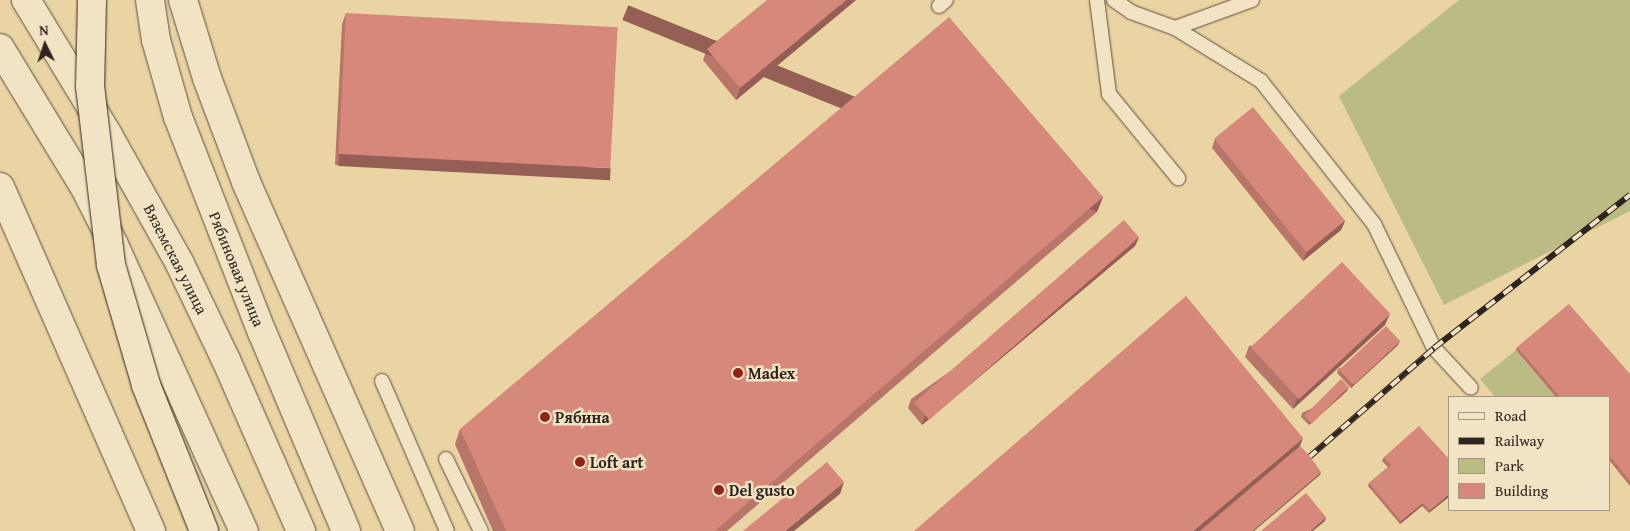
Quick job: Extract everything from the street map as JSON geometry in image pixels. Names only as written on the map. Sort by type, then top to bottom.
[{"type":"main road","name":"Вяземская улица","points":[[26,0],[157,221],[226,360],[301,531]]},
{"type":"main road","points":[[92,0],[90,86],[111,265],[146,385],[204,531]]},
{"type":"main road","name":"Рябиновая улица","points":[[150,0],[156,40],[178,117],[262,332],[346,531]]},
{"type":"main road","points":[[183,0],[206,78],[246,182],[400,531]]},
{"type":"main road","points":[[0,48],[92,203],[187,403],[244,531]]},
{"type":"main road","points":[[0,186],[151,531]]},
{"type":"lane","points":[[1097,0],[1109,94],[1178,178]]},
{"type":"lane","points":[[1114,0],[1131,12],[1175,28],[1261,81],[1374,224],[1434,348],[1471,388]]},
{"type":"lane","points":[[1175,28],[1252,0]]},
{"type":"lane","points":[[382,381],[447,531]]},
{"type":"lane","points":[[446,459],[480,531]]},
{"type":"green space","points":[[1459,0],[1630,0],[1630,211],[1444,305],[1339,96]]},
{"type":"green space","points":[[1516,350],[1555,396],[1494,396],[1480,379]]},
{"type":"building","points":[[767,0],[846,0],[740,88],[707,49]]},
{"type":"building","points":[[346,13],[618,27],[610,168],[339,154]]},
{"type":"building","points":[[949,17],[1103,197],[715,531],[506,531],[460,429]]},
{"type":"building","points":[[1253,107],[1345,220],[1306,252],[1214,138]]},
{"type":"building","points":[[1124,220],[1139,237],[929,420],[914,402]]},
{"type":"building","points":[[1342,262],[1390,314],[1299,399],[1251,347]]},
{"type":"building","points":[[1186,296],[1303,438],[1193,531],[914,531]]},
{"type":"building","points":[[1569,304],[1630,374],[1630,481],[1610,456],[1610,396],[1559,396],[1517,347]]},
{"type":"building","points":[[1386,326],[1400,341],[1354,385],[1339,370]]},
{"type":"building","points":[[1341,379],[1349,387],[1312,424],[1304,416]]},
{"type":"building","points":[[1419,426],[1448,458],[1448,495],[1430,510],[1423,503],[1401,521],[1369,483],[1391,465],[1384,457]]},
{"type":"building","points":[[1300,446],[1321,472],[1252,531],[1200,531]]},
{"type":"building","points":[[827,462],[844,482],[785,531],[743,531]]},
{"type":"building","points":[[1306,493],[1326,517],[1310,531],[1261,531]]},
{"type":"railway","points":[[1308,458],[1434,348],[1630,195]]},
{"type":"place","name":"Madex","points":[[738,373]]},
{"type":"place","name":"Рябина","points":[[545,417]]},
{"type":"place","name":"Loft art","points":[[580,462]]},
{"type":"place","name":"Del gusto","points":[[719,490]]}]
